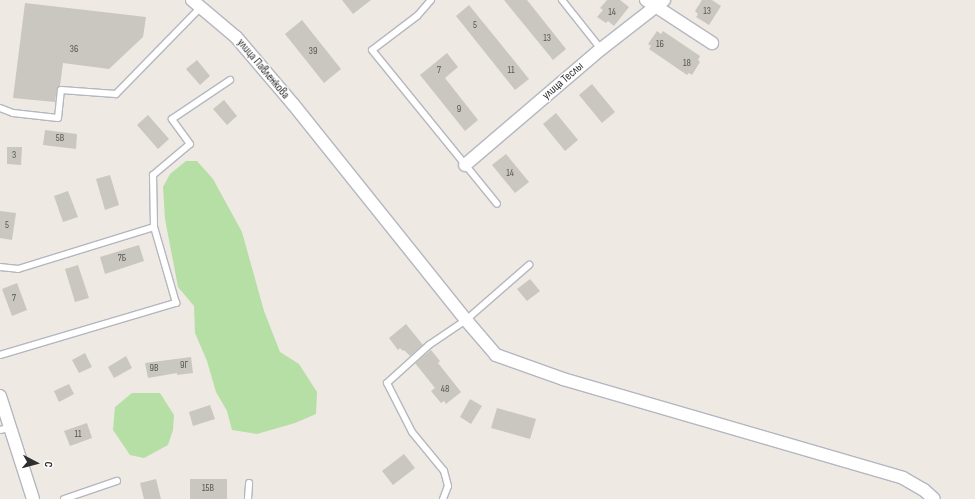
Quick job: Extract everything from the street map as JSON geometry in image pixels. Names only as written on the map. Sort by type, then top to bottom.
[{"type":"street","name":"улица Теслы","points":[[465,165],[655,2]]},
{"type":"street","points":[[655,2],[712,43]]},
{"type":"street","name":"улица Павленкова","points":[[196,4],[236,37],[293,104],[325,146],[496,355],[532,369],[903,478],[924,490],[934,499]]},
{"type":"street","points":[[0,396],[4,429],[33,499]]},
{"type":"lane","points":[[431,0],[417,16],[372,50],[497,204]]},
{"type":"lane","points":[[562,0],[600,48]]},
{"type":"lane","points":[[0,108],[13,113],[58,118],[61,90],[116,94],[196,4]]},
{"type":"lane","points":[[0,355],[176,303],[154,227],[153,175],[190,144],[172,119],[230,80]]},
{"type":"lane","points":[[0,267],[18,269],[154,227]]},
{"type":"lane","points":[[443,499],[448,486],[444,471],[412,432],[387,383],[429,345],[466,320],[529,265]]},
{"type":"lane","points":[[64,499],[117,481]]},
{"type":"lane","points":[[248,499],[249,483]]},
{"type":"green space","points":[[186,161],[197,161],[213,179],[242,232],[264,311],[280,352],[299,364],[317,392],[316,414],[295,423],[257,434],[232,430],[227,411],[216,392],[207,361],[195,333],[194,306],[178,287],[165,219],[163,187],[170,174]]},
{"type":"green space","points":[[132,393],[160,393],[174,415],[173,430],[168,445],[144,458],[130,455],[113,430],[115,407]]},
{"type":"building","points":[[342,0],[371,0],[353,14]]},
{"type":"building","points":[[504,0],[527,0],[566,49],[553,60]]},
{"type":"building","points":[[607,0],[620,0],[629,7],[614,26],[608,21],[606,23],[597,17],[603,10],[600,8]]},
{"type":"building","points":[[702,0],[712,0],[721,6],[709,25],[696,17],[698,14],[695,11]]},
{"type":"building","points":[[25,3],[146,17],[143,37],[109,69],[63,63],[60,86],[57,89],[55,102],[13,98]]},
{"type":"building","points":[[469,5],[529,79],[515,90],[456,16]]},
{"type":"building","points":[[302,20],[341,69],[324,83],[285,34]]},
{"type":"building","points":[[657,31],[661,34],[663,31],[700,56],[698,60],[700,62],[692,75],[689,73],[687,75],[649,49],[651,46],[648,44]]},
{"type":"building","points":[[447,53],[458,67],[445,78],[478,120],[465,131],[420,75]]},
{"type":"building","points":[[197,60],[210,76],[200,85],[186,69]]},
{"type":"building","points":[[592,84],[615,112],[602,123],[579,95]]},
{"type":"building","points":[[224,100],[237,116],[227,125],[213,109]]},
{"type":"building","points":[[556,113],[578,140],[565,151],[543,124]]},
{"type":"building","points":[[148,115],[169,139],[158,149],[137,125]]},
{"type":"building","points":[[45,130],[77,134],[76,149],[43,145]]},
{"type":"building","points":[[7,147],[22,147],[21,165],[7,164]]},
{"type":"building","points":[[506,154],[529,182],[515,193],[492,165]]},
{"type":"building","points":[[110,175],[119,205],[105,210],[96,179]]},
{"type":"building","points":[[68,191],[78,217],[63,222],[54,196]]},
{"type":"building","points":[[0,211],[16,213],[12,240],[0,238]]},
{"type":"building","points":[[139,245],[144,261],[105,274],[100,257]]},
{"type":"building","points":[[78,265],[89,298],[75,302],[65,269]]},
{"type":"building","points":[[530,279],[540,291],[527,301],[517,289]]},
{"type":"building","points":[[17,283],[27,310],[12,316],[2,289]]},
{"type":"building","points":[[406,324],[423,345],[410,356],[400,348],[398,350],[389,338]]},
{"type":"building","points":[[431,350],[440,361],[438,363],[461,392],[446,404],[444,401],[441,403],[431,391],[435,388],[415,363]]},
{"type":"building","points":[[85,353],[92,367],[79,373],[72,360]]},
{"type":"building","points":[[126,356],[132,368],[114,378],[108,367]]},
{"type":"building","points":[[191,357],[193,373],[177,375],[177,373],[148,378],[145,363]]},
{"type":"building","points":[[69,384],[74,394],[59,402],[54,391]]},
{"type":"building","points":[[470,399],[482,406],[471,424],[460,417]]},
{"type":"building","points":[[210,405],[215,419],[193,426],[189,412]]},
{"type":"building","points":[[497,408],[536,419],[530,439],[491,428]]},
{"type":"building","points":[[87,423],[92,438],[70,446],[64,431]]},
{"type":"building","points":[[404,454],[415,468],[393,485],[382,471]]},
{"type":"building","points":[[156,479],[161,499],[144,499],[140,483]]},
{"type":"building","points":[[190,479],[227,479],[227,499],[190,499]]}]
